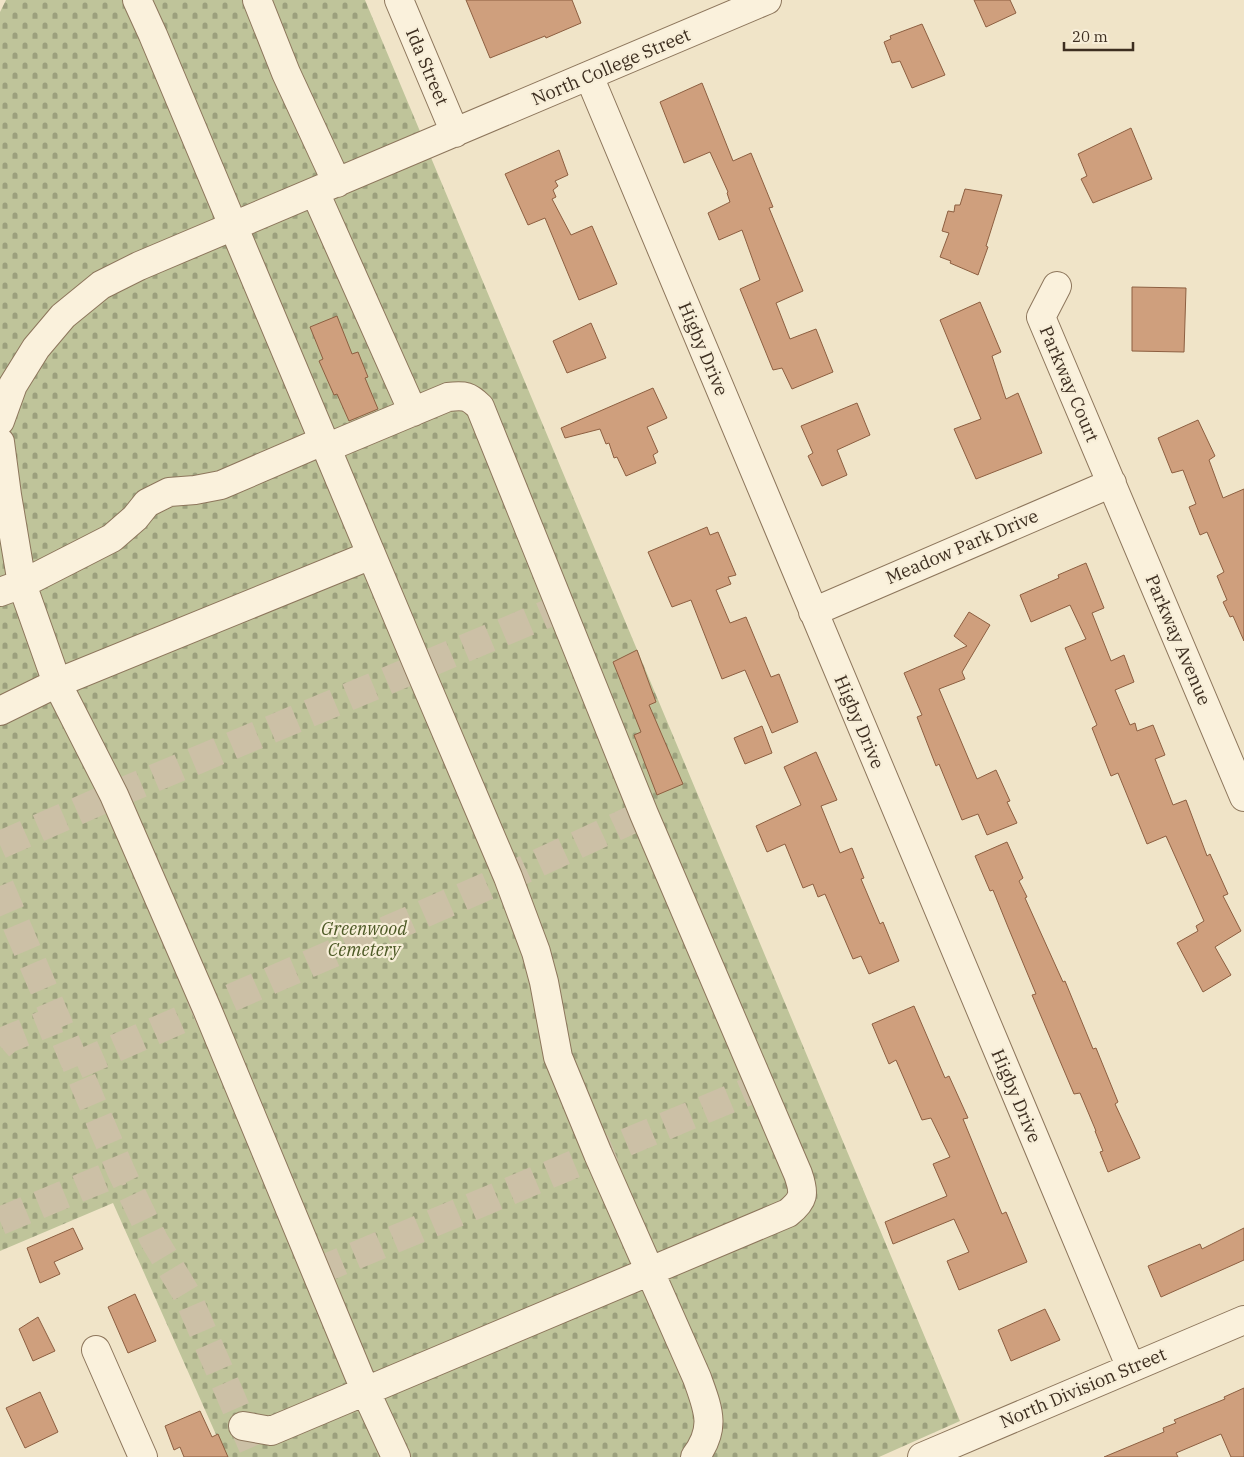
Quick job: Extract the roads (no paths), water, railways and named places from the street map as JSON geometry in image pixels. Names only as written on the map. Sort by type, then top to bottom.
[{"type":"street","points":[[137,0],[508,877],[536,952],[544,982],[558,1057],[598,1154],[697,1378],[708,1410],[709,1434],[696,1457]]},
{"type":"street","points":[[257,0],[286,73],[326,188],[413,412]]},
{"type":"street","name":"Ida Street","points":[[406,2],[455,133]]},
{"type":"street","name":"North College Street","points":[[0,421],[14,385],[36,348],[63,316],[101,285],[139,266],[589,76],[752,3]]},
{"type":"street","name":"Higby Drive","points":[[589,76],[1131,1368]]},
{"type":"street","name":"Parkway Court","points":[[1057,286],[1041,317],[1112,482]]},
{"type":"street","points":[[11,588],[112,538],[135,518],[147,503],[169,492],[221,486],[324,444],[413,412],[448,397],[462,395],[471,399],[480,407],[644,814],[801,1182],[803,1190],[800,1204],[788,1213],[271,1431],[243,1426]]},
{"type":"street","points":[[0,442],[7,496],[11,588],[57,684],[114,795],[215,1027],[365,1390],[396,1457]]},
{"type":"street","name":"Meadow Park Drive","points":[[813,612],[1112,482]]},
{"type":"street","name":"Parkway Avenue","points":[[1112,482],[1244,797]]},
{"type":"street","points":[[0,711],[57,684],[371,555]]},
{"type":"street","name":"North Division Street","points":[[922,1457],[1244,1320]]},
{"type":"street","points":[[96,1350],[143,1457]]},
{"type":"tunnel","points":[[0,845],[114,795],[561,608]]},
{"type":"tunnel","points":[[77,1065],[508,877],[644,814]]},
{"type":"tunnel","points":[[0,886],[121,1171],[154,1240],[187,1295],[257,1457]]},
{"type":"tunnel","points":[[0,1046],[8,1039],[58,1019]]},
{"type":"tunnel","points":[[316,1272],[761,1086]]},
{"type":"tunnel","points":[[0,1221],[121,1171]]},
{"type":"park label","name":"Greenwood Cemetery","points":[[364,940]]}]
